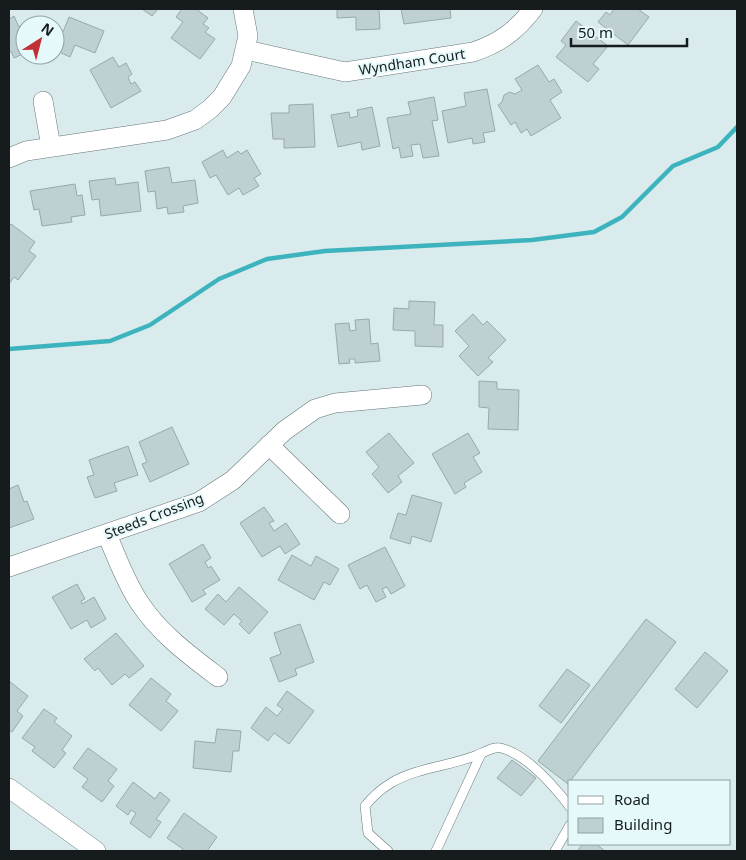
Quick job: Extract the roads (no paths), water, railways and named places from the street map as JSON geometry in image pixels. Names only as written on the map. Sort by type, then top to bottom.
[{"type":"street","points":[[9,158],[26,151],[167,130],[194,120],[210,109],[222,97],[235,79],[246,50],[248,36],[243,9]]},
{"type":"street","name":"Wyndham Court","points":[[246,50],[345,72],[368,70],[473,52],[490,46],[508,36],[533,9]]},
{"type":"street","points":[[42,101],[51,147]]},
{"type":"street","name":"Steeds Crossing","points":[[9,567],[199,502],[233,480],[296,421],[315,409],[335,403],[422,395]]},
{"type":"street","points":[[269,445],[340,514]]},
{"type":"street","points":[[107,535],[130,586],[151,618],[185,652],[218,677]]},
{"type":"street","points":[[9,788],[96,851]]},
{"type":"lane","points":[[388,851],[368,833],[366,806],[374,795],[392,782],[498,747],[511,752],[551,783],[568,805]]},
{"type":"lane","points":[[436,851],[481,754]]},
{"type":"lane","points":[[555,851],[568,828]]},
{"type":"waterway","points":[[9,349],[110,341],[150,325],[219,279],[267,259],[325,251],[532,240],[594,232],[622,217],[673,166],[718,147],[737,127]]}]
